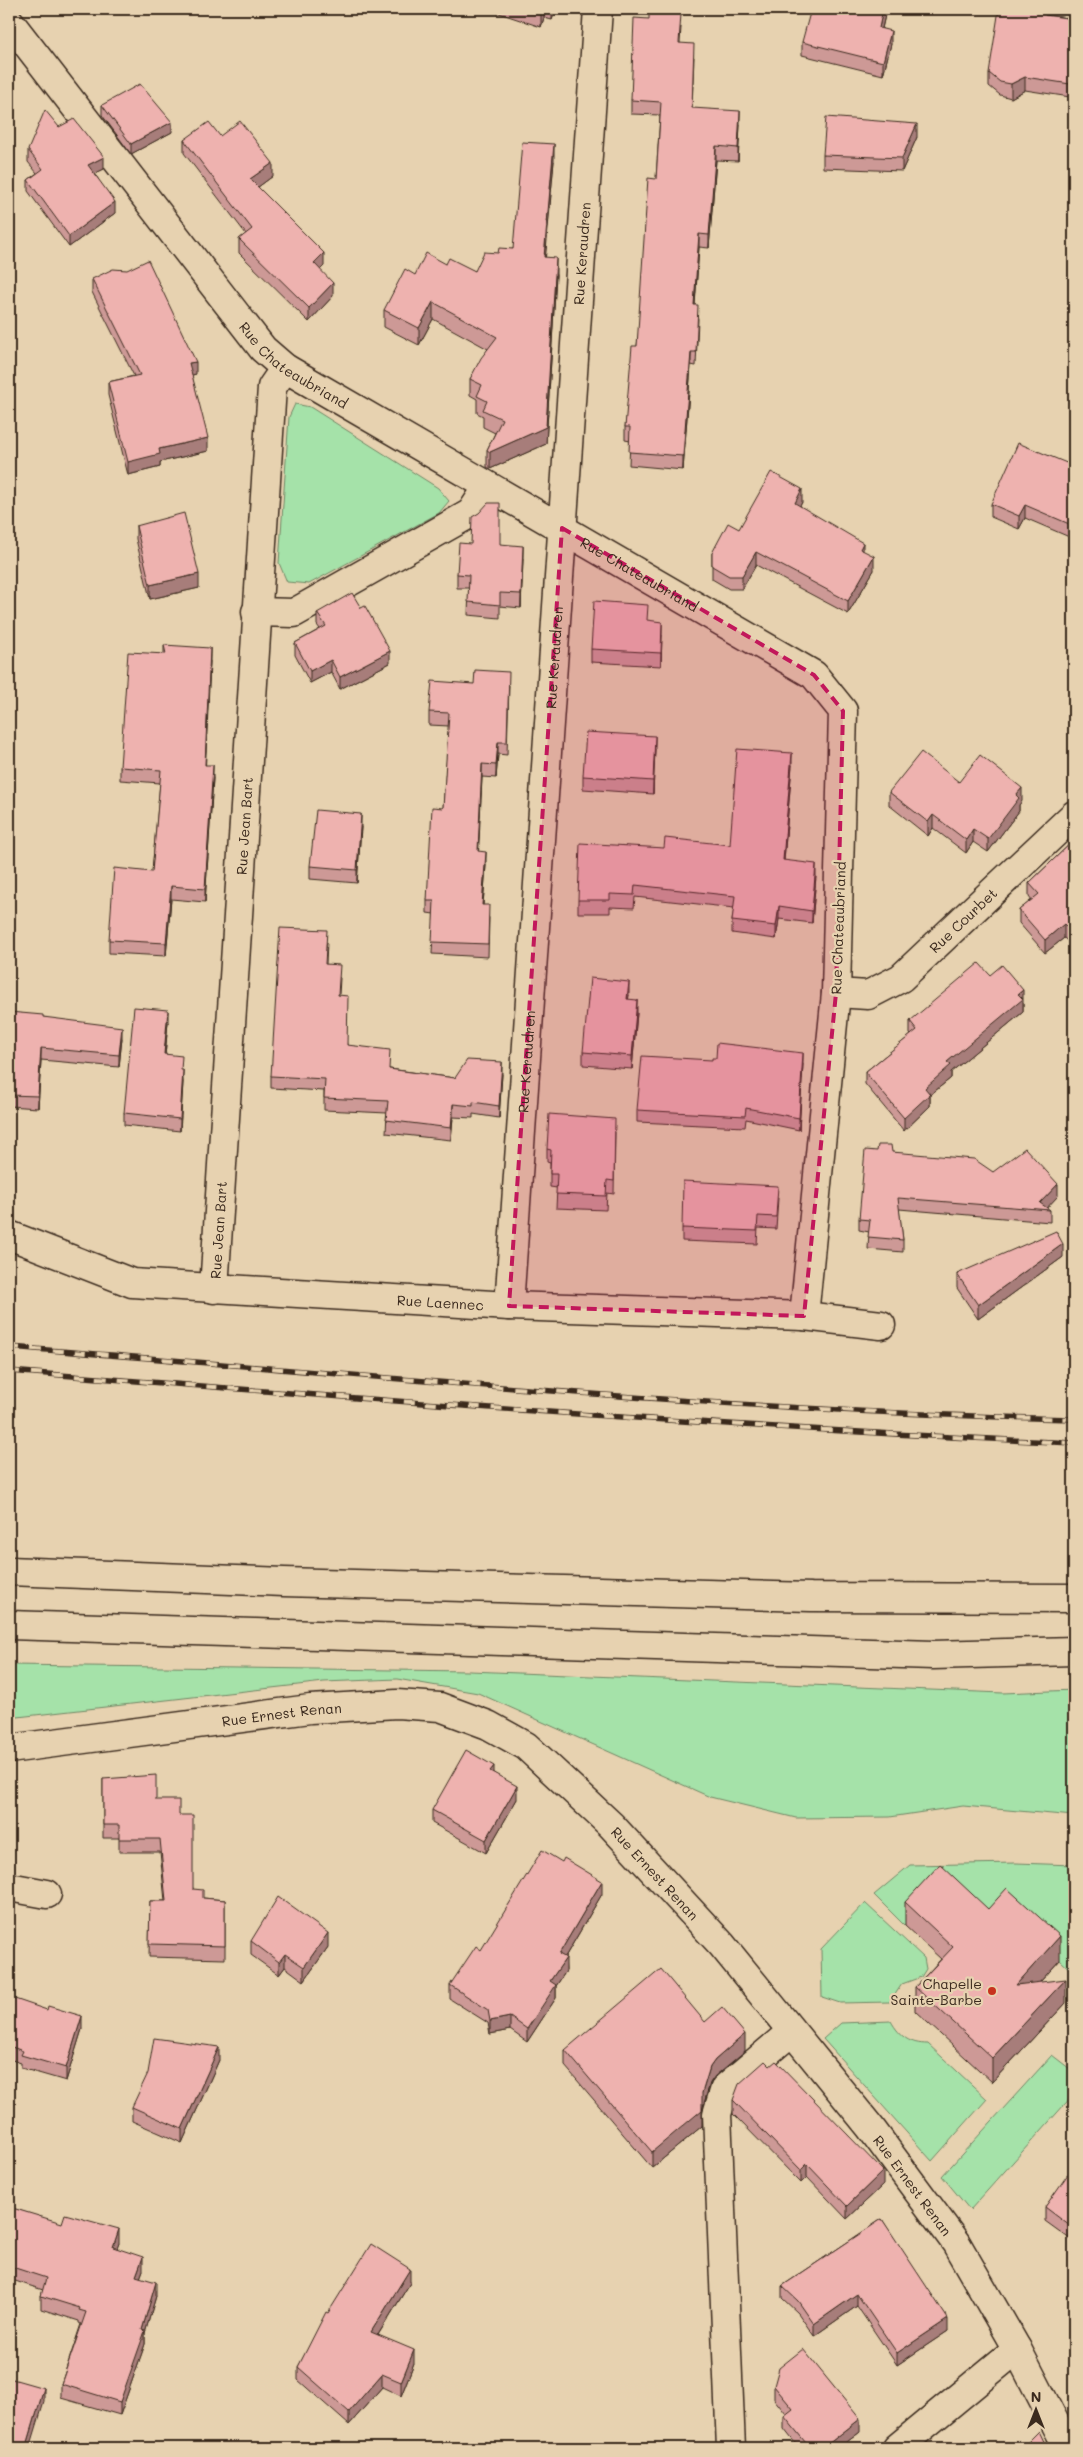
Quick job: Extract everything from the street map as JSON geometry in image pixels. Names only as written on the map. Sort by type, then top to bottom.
[{"type":"main road","name":"Rue Keraudren","points":[[509,1306],[598,9]]},
{"type":"main road","name":"Rue Chateaubriand","points":[[9,21],[263,349],[285,368],[814,675],[843,711],[836,993],[804,1316]]},
{"type":"main road","name":"Rue Jean Bart","points":[[214,1289],[256,612],[272,387],[285,368]]},
{"type":"main road","points":[[256,612],[294,613],[471,513],[488,487]]},
{"type":"main road","name":"Rue Courbet","points":[[836,993],[868,995],[901,978],[1074,815]]},
{"type":"main road","name":"Rue Laennec","points":[[9,1235],[132,1284],[509,1306],[804,1316],[881,1325]]},
{"type":"main road","points":[[9,1571],[294,1582],[812,1597],[1074,1598]]},
{"type":"main road","points":[[9,1624],[933,1655],[1074,1651]]},
{"type":"main road","name":"Rue Ernest Renan","points":[[9,1749],[310,1709],[397,1704],[440,1707],[488,1725],[526,1746],[612,1825],[722,1945],[870,2127],[956,2243],[1017,2349],[1068,2448]]},
{"type":"main road","points":[[9,1887],[47,1894]]},
{"type":"main road","points":[[731,2448],[717,2114],[725,2088],[791,2032]]},
{"type":"main road","points":[[897,2448],[1017,2349]]},
{"type":"highlighted area","points":[[562,528],[814,675],[843,711],[836,993],[804,1316],[509,1306]]},
{"type":"green space","points":[[295,404],[310,407],[438,488],[449,501],[439,513],[309,584],[287,582],[279,563],[289,417]]},
{"type":"green space","points":[[9,1665],[470,1671],[1003,1693],[1074,1690],[1074,1816],[963,1806],[890,1817],[796,1818],[710,1797],[478,1693],[397,1679],[324,1682],[9,1718]]},
{"type":"green space","points":[[1016,1863],[1074,1865],[1074,1973],[1008,1912],[988,1933],[939,1888],[905,1926],[874,1895],[910,1865]]},
{"type":"green space","points":[[865,1903],[924,1958],[926,1969],[921,1977],[902,1984],[890,2002],[840,2003],[822,1997],[821,1949]]},
{"type":"green space","points":[[891,2021],[906,2039],[916,2043],[928,2044],[987,2099],[932,2161],[823,2039],[841,2023]]},
{"type":"green space","points":[[1052,2055],[1074,2072],[1074,2094],[970,2210],[942,2176]]},
{"type":"building","points":[[523,9],[543,9],[541,15]]},
{"type":"building","points":[[811,9],[883,9],[879,28],[891,31],[883,62],[802,42]]},
{"type":"building","points":[[999,9],[1046,9],[1045,15],[1074,19],[1074,60],[1070,84],[1025,77],[1011,84],[1000,82],[989,73]]},
{"type":"building","points":[[649,10],[681,14],[679,43],[694,44],[692,108],[740,111],[738,148],[716,146],[709,235],[699,234],[694,305],[698,305],[696,352],[691,352],[683,456],[629,452],[630,427],[625,427],[632,346],[637,346],[648,178],[656,179],[661,102],[631,100],[634,18],[649,19]]},
{"type":"building","points":[[140,84],[172,122],[131,144],[102,105]]},
{"type":"building","points":[[45,110],[59,127],[74,119],[104,157],[88,165],[115,202],[69,236],[28,180],[43,169],[28,150]]},
{"type":"building","points":[[826,117],[917,124],[902,158],[823,155]]},
{"type":"building","points":[[240,121],[273,163],[250,179],[324,253],[314,263],[333,283],[309,308],[239,239],[252,229],[184,140],[209,122],[220,136]]},
{"type":"building","points":[[522,142],[554,144],[544,257],[556,258],[546,427],[490,452],[487,450],[502,419],[483,410],[487,401],[477,396],[482,385],[470,379],[481,358],[497,337],[433,302],[419,328],[384,310],[405,269],[415,275],[426,253],[446,264],[449,258],[475,271],[484,252],[498,253],[499,248],[513,249]]},
{"type":"building","points":[[148,260],[196,362],[189,363],[208,438],[159,449],[160,454],[128,462],[108,382],[140,375],[92,279],[113,269],[127,270]]},
{"type":"building","points":[[1018,443],[1074,466],[1074,526],[1025,505],[1019,516],[991,504]]},
{"type":"building","points":[[771,472],[802,489],[795,503],[863,543],[860,549],[874,556],[848,601],[756,552],[742,576],[729,576],[712,566],[712,553],[728,523],[739,529]]},
{"type":"building","points":[[488,503],[500,503],[500,544],[523,546],[521,594],[500,593],[500,605],[468,602],[469,575],[457,574],[459,543],[471,544],[472,517],[479,513]]},
{"type":"building","points":[[184,513],[199,574],[150,585],[136,526]]},
{"type":"building","points":[[352,593],[361,608],[365,606],[390,651],[340,677],[331,660],[310,671],[295,643],[326,626],[317,613]]},
{"type":"building","points":[[594,601],[648,605],[647,620],[662,622],[661,653],[591,649]]},
{"type":"building","points":[[164,645],[210,648],[205,765],[213,765],[205,889],[171,886],[166,943],[109,940],[114,868],[152,872],[161,770],[120,767],[128,652],[166,654]]},
{"type":"building","points":[[475,670],[509,672],[507,742],[498,742],[496,765],[482,764],[478,851],[486,852],[482,905],[489,905],[488,944],[432,942],[434,901],[427,901],[432,807],[443,808],[449,713],[429,712],[432,681],[474,684]]},
{"type":"building","points":[[586,732],[655,736],[653,781],[583,776]]},
{"type":"building","points":[[737,749],[792,753],[783,860],[816,864],[812,911],[779,906],[776,926],[732,921],[735,896],[635,885],[634,895],[610,894],[610,900],[578,900],[580,843],[664,848],[665,838],[730,845]]},
{"type":"building","points":[[921,752],[959,782],[980,755],[1022,788],[1016,795],[1019,798],[988,839],[973,829],[966,840],[933,815],[928,822],[889,792]]},
{"type":"building","points":[[316,810],[361,814],[357,870],[310,866]]},
{"type":"building","points":[[1073,841],[1074,926],[1070,930],[1064,924],[1045,940],[1019,910],[1039,894],[1029,883]]},
{"type":"building","points":[[280,928],[327,930],[325,964],[340,965],[338,995],[348,996],[347,1045],[390,1050],[389,1069],[455,1078],[467,1060],[502,1062],[499,1106],[473,1102],[473,1106],[453,1104],[451,1128],[386,1120],[388,1101],[324,1098],[325,1079],[271,1076]]},
{"type":"building","points":[[979,963],[990,975],[1002,965],[1023,990],[1018,994],[1023,999],[947,1062],[951,1065],[925,1088],[930,1094],[904,1118],[865,1072],[917,1030],[910,1021]]},
{"type":"building","points":[[590,978],[629,982],[627,999],[637,1000],[632,1056],[583,1052]]},
{"type":"building","points":[[134,1007],[168,1010],[164,1054],[182,1056],[180,1119],[124,1113]]},
{"type":"building","points":[[9,1012],[43,1015],[43,1017],[122,1027],[119,1055],[41,1048],[38,1096],[9,1095]]},
{"type":"building","points":[[717,1043],[803,1053],[799,1118],[746,1108],[745,1116],[637,1110],[642,1056],[712,1060],[712,1058],[716,1058]]},
{"type":"building","points":[[549,1114],[615,1119],[614,1181],[607,1180],[606,1196],[556,1194],[557,1174],[550,1174],[551,1150],[547,1149]]},
{"type":"building","points":[[878,1145],[891,1145],[892,1152],[974,1159],[993,1172],[1025,1148],[1058,1184],[1040,1203],[1050,1210],[898,1198],[903,1240],[868,1237],[870,1220],[859,1219],[865,1150],[877,1151]]},
{"type":"building","points":[[683,1181],[778,1186],[776,1217],[758,1216],[757,1231],[682,1228]]},
{"type":"building","points":[[1056,1231],[1063,1244],[978,1305],[957,1274]]},
{"type":"building","points":[[466,1750],[494,1766],[490,1771],[517,1786],[486,1840],[432,1810]]},
{"type":"building","points":[[156,1775],[156,1800],[179,1800],[179,1815],[193,1815],[193,1889],[203,1890],[203,1898],[225,1900],[225,1946],[149,1944],[150,1901],[166,1901],[160,1839],[119,1839],[119,1825],[103,1825],[103,1779]]},
{"type":"building","points":[[542,1850],[562,1862],[564,1858],[602,1881],[559,1954],[566,1958],[550,1981],[556,1985],[527,2029],[510,2017],[490,2021],[488,2010],[450,1985],[476,1946],[481,1950]]},
{"type":"building","name":"Chapelle Sainte-Barbe","points":[[940,1864],[988,1909],[1007,1888],[1060,1936],[1016,1985],[1066,1979],[992,2058],[915,1987],[953,1947],[905,1902]]},
{"type":"building","points":[[278,1897],[328,1933],[304,1967],[285,1954],[279,1962],[251,1941]]},
{"type":"building","points":[[661,1969],[705,2022],[722,2007],[745,2034],[715,2060],[710,2067],[702,2093],[702,2110],[652,2152],[565,2050]]},
{"type":"building","points":[[9,1997],[47,2010],[48,2006],[82,2016],[66,2068],[21,2055],[23,2051],[9,2046]]},
{"type":"building","points":[[154,2038],[219,2047],[182,2129],[132,2107],[148,2073]]},
{"type":"building","points":[[765,2061],[770,2066],[776,2061],[883,2171],[847,2206],[807,2164],[801,2170],[733,2100],[739,2084]]},
{"type":"building","points":[[1074,2168],[1074,2229],[1045,2207]]},
{"type":"building","points":[[9,2207],[62,2223],[65,2214],[119,2229],[113,2247],[143,2257],[136,2276],[156,2282],[142,2330],[145,2331],[120,2402],[61,2384],[86,2312],[79,2310],[80,2308],[41,2296],[46,2278],[9,2266]]},
{"type":"building","points":[[882,2219],[948,2319],[897,2353],[857,2294],[814,2324],[798,2301],[782,2286]]},
{"type":"building","points":[[371,2244],[410,2269],[371,2332],[414,2350],[401,2382],[382,2374],[349,2412],[298,2367],[326,2312],[328,2313]]},
{"type":"building","points":[[803,2349],[860,2419],[823,2448],[810,2448],[784,2416],[793,2409],[774,2386],[779,2368]]},
{"type":"building","points":[[9,2378],[44,2388],[28,2442],[33,2444],[32,2448],[9,2448]]},
{"type":"building","points":[[1039,2431],[1047,2448],[1022,2448]]},
{"type":"railway","points":[[9,1347],[674,1400],[941,1415],[1074,1419]]},
{"type":"railway","points":[[9,1371],[675,1421],[1074,1443]]},
{"type":"place","name":"Chapelle Sainte-Barbe","points":[[992,1991]]}]
